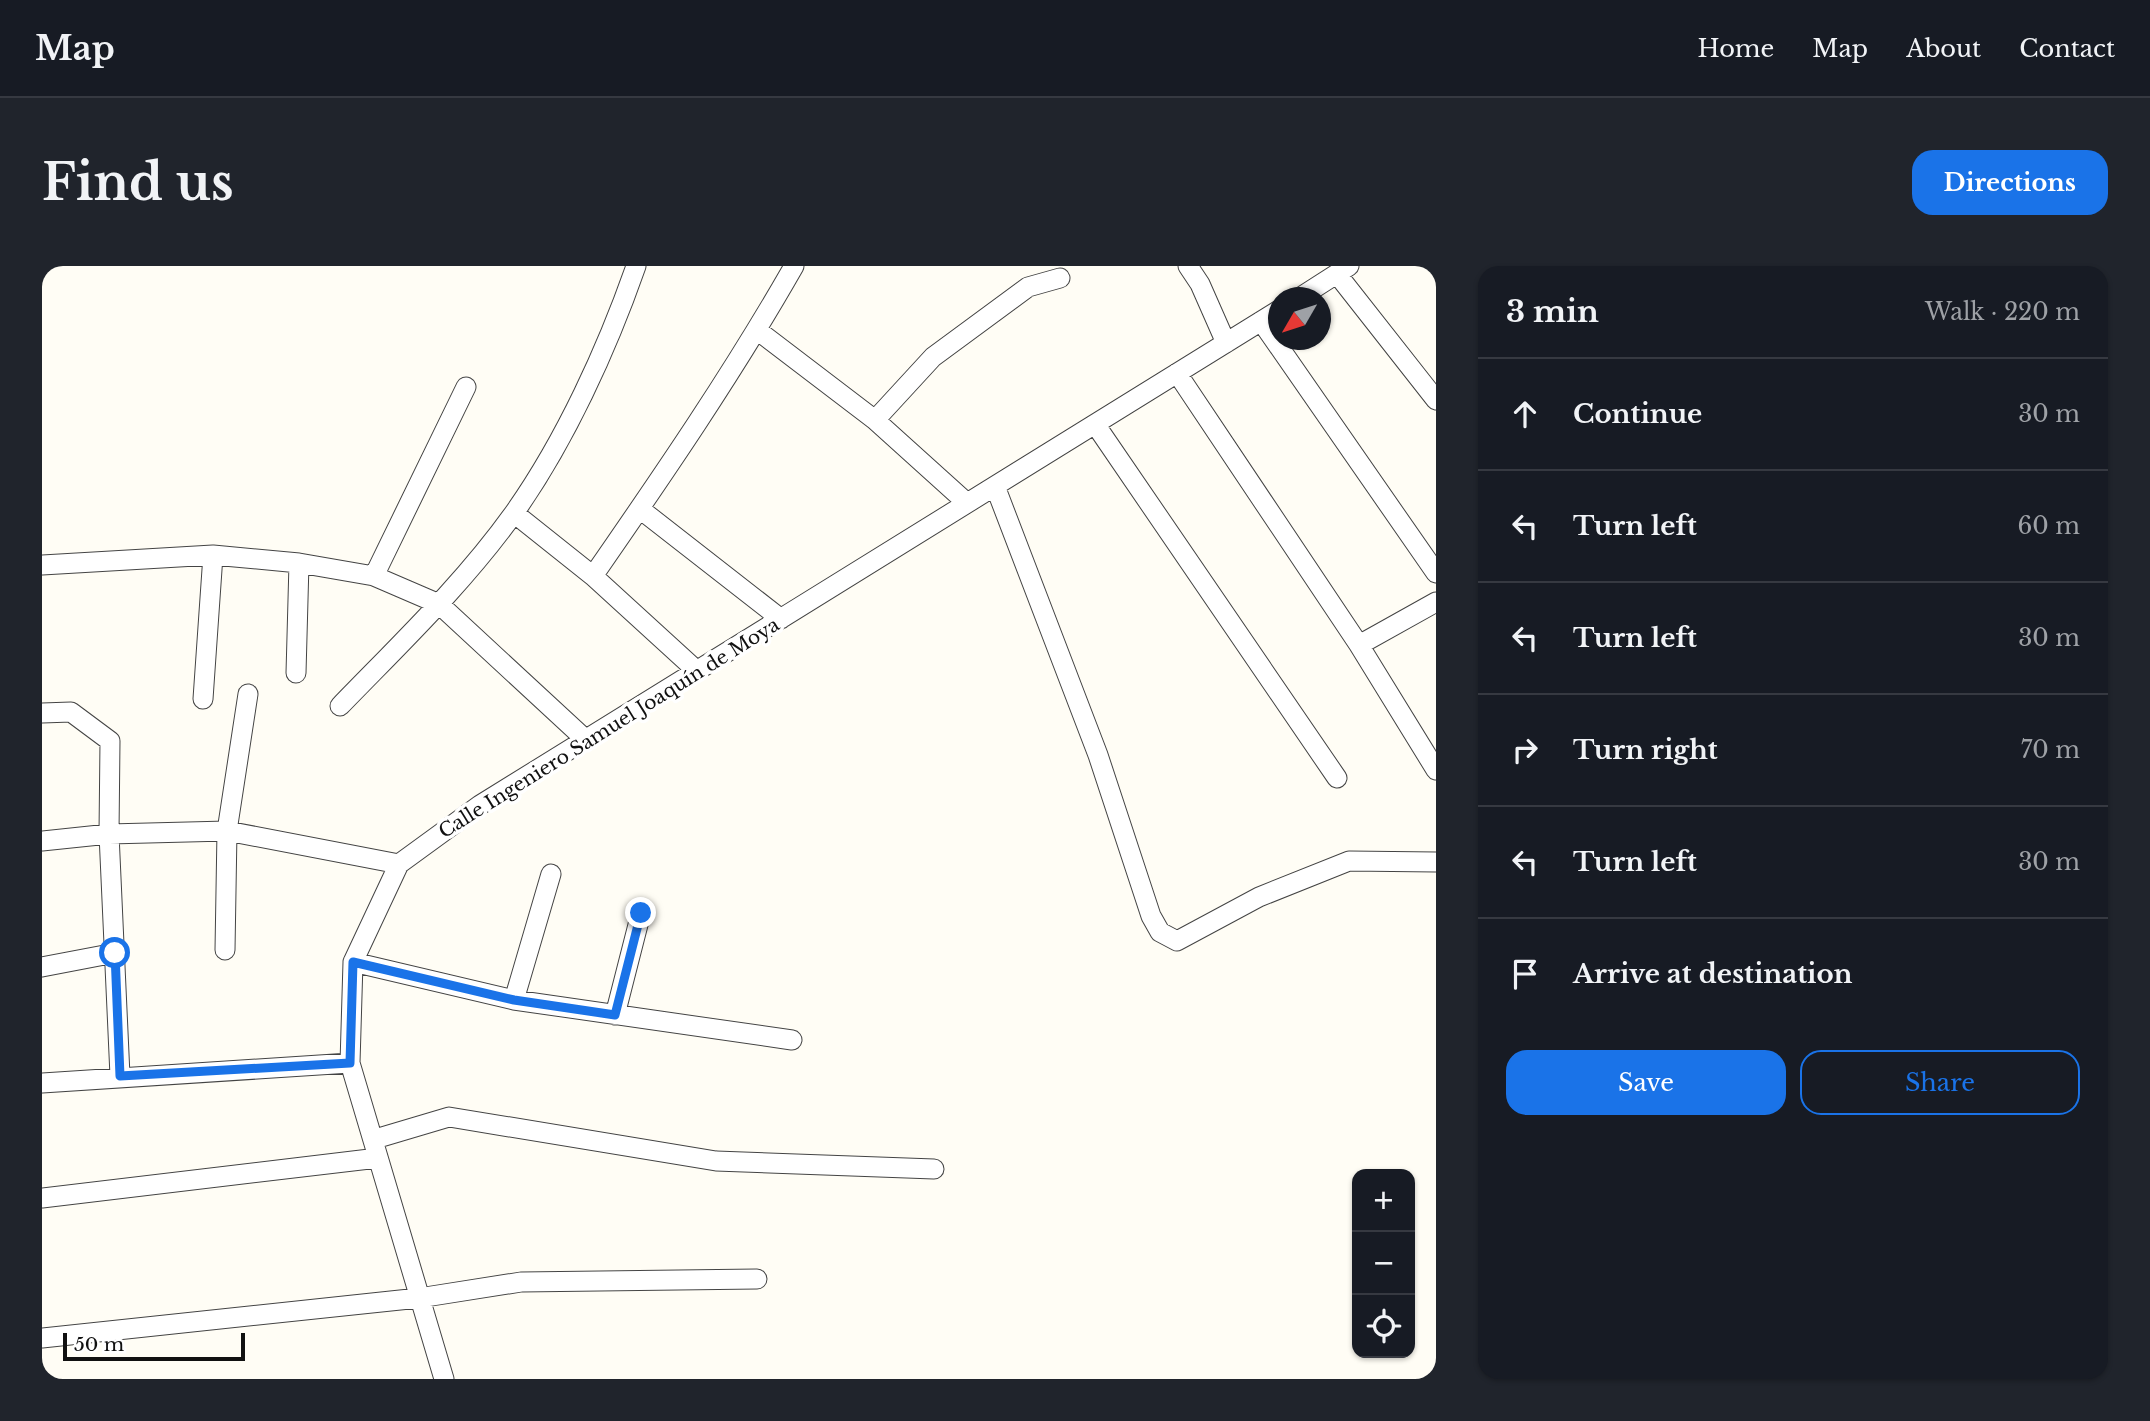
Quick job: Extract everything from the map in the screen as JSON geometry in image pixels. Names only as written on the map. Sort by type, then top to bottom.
[{"type":"street","points":[[340,706],[439,604],[514,513],[553,449],[616,323],[636,266]]},
{"type":"street","points":[[593,576],[757,330],[794,266]]},
{"type":"street","points":[[1188,266],[1200,284],[1226,342]]},
{"type":"street","points":[[1316,287],[1343,270],[1436,400]]},
{"type":"street","points":[[875,420],[933,357],[1028,287],[1060,278]]},
{"type":"street","name":"Calle Ingeniero Samuel Joaquín de Moya","points":[[444,1379],[350,1063],[353,962],[399,864],[480,805],[1268,317]]},
{"type":"street","points":[[1261,321],[1436,572]]},
{"type":"street","points":[[757,330],[875,420],[967,503]]},
{"type":"street","points":[[1177,373],[1359,645],[1436,770]]},
{"type":"street","points":[[374,576],[466,387]]},
{"type":"street","points":[[1095,424],[1337,778]]},
{"type":"street","points":[[995,486],[1098,755],[1151,916],[1160,932],[1177,941],[1259,897],[1349,861],[1436,862]]},
{"type":"street","points":[[640,509],[781,619]]},
{"type":"street","points":[[514,513],[593,576],[697,671]]},
{"type":"street","points":[[42,565],[213,555],[299,563],[374,576],[439,604],[586,740]]},
{"type":"street","points":[[203,699],[213,555]]},
{"type":"street","points":[[296,673],[299,563]]},
{"type":"street","points":[[1359,645],[1436,602]]},
{"type":"street","points":[[225,950],[226,831],[248,694]]},
{"type":"street","points":[[42,713],[71,712],[110,741],[109,834],[120,1076]]},
{"type":"street","points":[[42,841],[109,834],[226,831],[399,864]]},
{"type":"street","points":[[514,1000],[551,874]]},
{"type":"street","points":[[615,1015],[641,913]]},
{"type":"street","points":[[42,967],[115,953]]},
{"type":"street","points":[[353,962],[514,1000],[792,1040]]},
{"type":"street","points":[[42,1083],[350,1063]]},
{"type":"street","points":[[42,1198],[376,1149],[449,1117],[716,1161],[934,1169]]},
{"type":"street","points":[[42,1338],[419,1298],[521,1282],[757,1279]]},
{"type":"route","points":[[115,953],[120,1076],[350,1063],[353,962],[514,1000],[615,1015],[641,913]]}]
